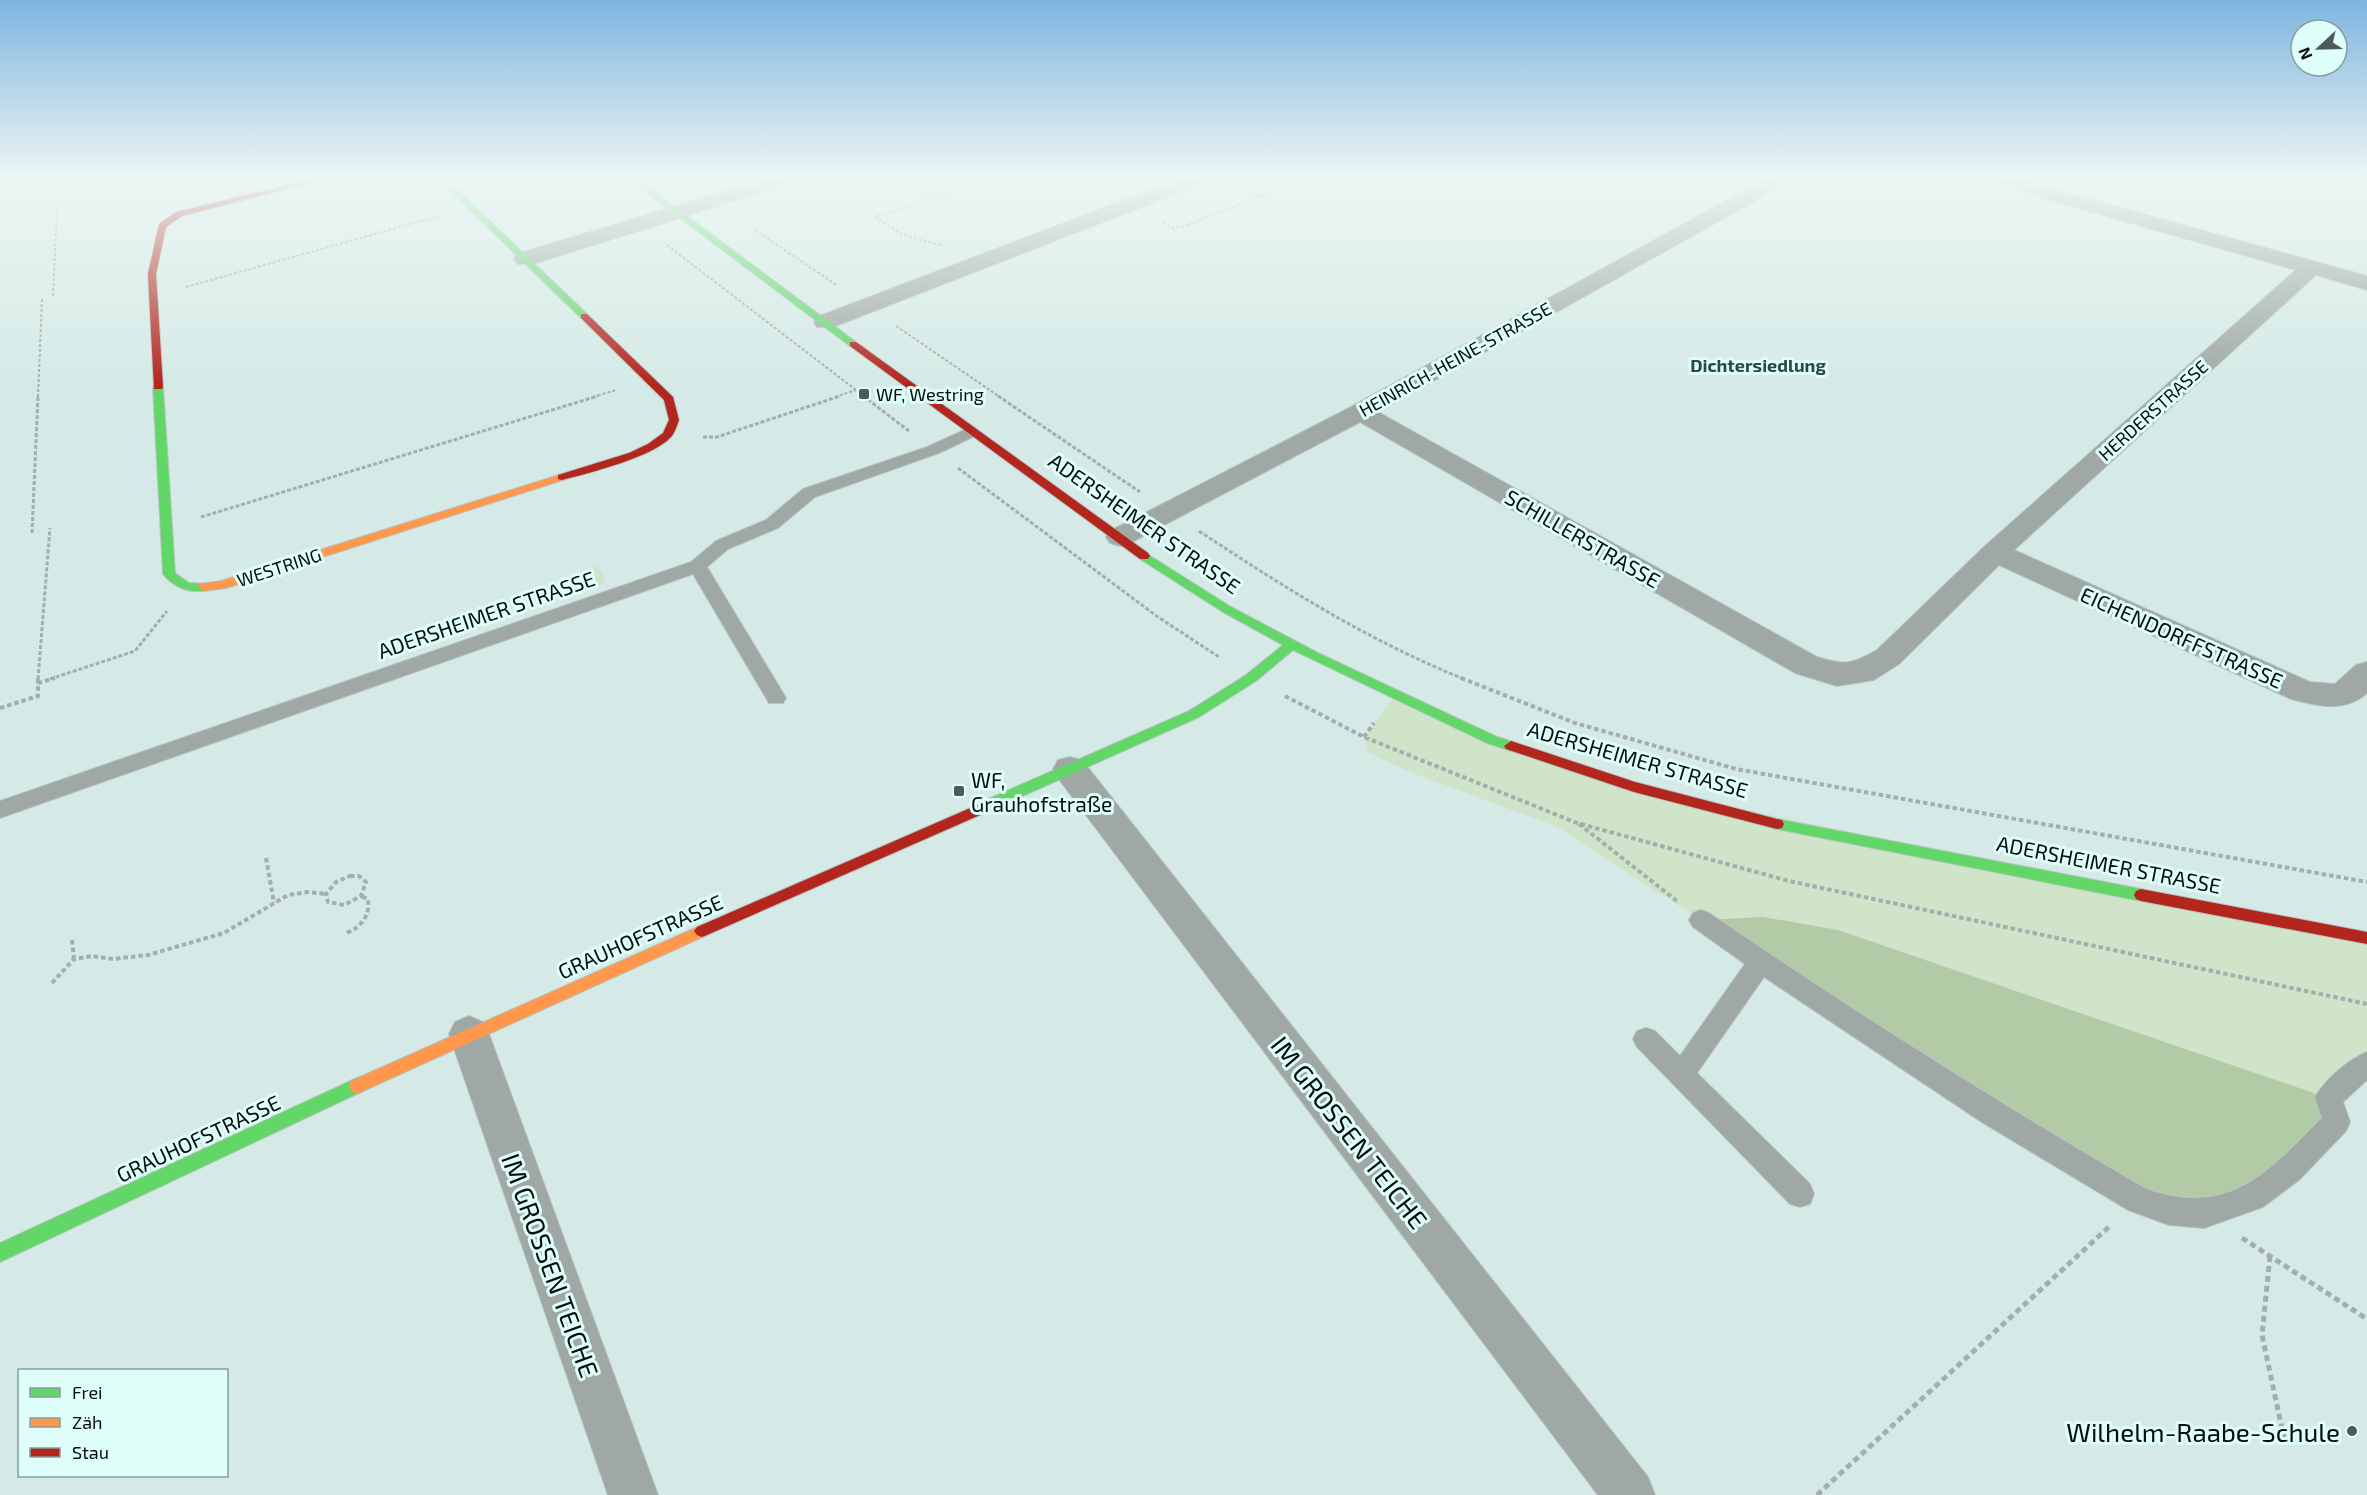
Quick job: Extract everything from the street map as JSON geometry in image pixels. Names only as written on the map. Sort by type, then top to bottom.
[{"type":"street","points":[[158,245],[152,296],[159,372],[169,574],[177,584],[186,588]]},
{"type":"street","points":[[510,245],[669,399],[676,414],[675,425],[666,436]]},
{"type":"street","points":[[525,259],[572,245]]},
{"type":"street","name":"ADERSHEIMER STRASSE","points":[[721,245],[971,432],[1193,591],[1290,646],[1492,741],[1634,787],[1789,827],[2367,938]]},
{"type":"street","points":[[825,322],[1025,245]]},
{"type":"street","name":"HEINRICH-HEINE-STRASSE","points":[[1120,537],[1360,412],[1661,245]]},
{"type":"street","points":[[2229,245],[2367,283]]},
{"type":"street","name":"HERDERSTRASSE","points":[[1806,665],[1837,675],[1863,672],[1888,657],[1995,552],[2311,268]]},
{"type":"street","name":"SCHILLERSTRASSE","points":[[1360,412],[1806,665]]},
{"type":"street","name":"WESTRING","points":[[186,588],[222,585],[633,455],[666,436]]},
{"type":"street","name":"EICHENDORFFSTRASSE","points":[[1995,552],[2302,691],[2338,696],[2353,691],[2367,674]]},
{"type":"street","name":"GRAUHOFSTRASSE","points":[[0,1253],[469,1034],[1194,714],[1251,678],[1290,646]]},
{"type":"street","name":"IM GROSSEN TEICHE","points":[[1070,769],[1630,1495]]},
{"type":"street","name":"IM GROSSEN TEICHE","points":[[469,1034],[633,1495]]},
{"type":"lane","name":"ADERSHEIMER STRASSE","points":[[0,810],[697,566],[722,545],[772,524],[809,493],[933,450],[971,432]]},
{"type":"lane","points":[[697,566],[776,698]]},
{"type":"lane","points":[[1701,920],[1989,1112],[2138,1200],[2169,1211],[2204,1214],[2253,1197],[2289,1171],[2337,1122],[2328,1098],[2367,1064]]},
{"type":"lane","points":[[1681,1075],[1761,961]]},
{"type":"lane","points":[[1646,1039],[1800,1194]]},
{"type":"path","points":[[53,296],[55,245]]},
{"type":"path","points":[[152,296],[336,245]]},
{"type":"path","points":[[777,245],[1169,512],[1299,597],[1360,632],[1424,663],[1575,723],[1736,769],[2367,882]]},
{"type":"path","points":[[938,245],[991,258]]},
{"type":"path","points":[[32,533],[42,298]]},
{"type":"path","points":[[166,527],[649,380]]},
{"type":"path","points":[[666,436],[717,437],[856,390]]},
{"type":"path","points":[[0,708],[38,696],[50,528]]},
{"type":"path","points":[[38,683],[135,651],[186,588]]},
{"type":"path","points":[[1577,823],[1701,920]]},
{"type":"path","points":[[266,858],[274,903]]},
{"type":"path","points":[[359,876],[363,878],[366,885],[361,896],[351,903],[338,905],[328,903],[326,894],[339,880],[359,876]]},
{"type":"path","points":[[52,983],[74,959],[92,956],[113,959],[148,955],[224,933],[288,896],[309,892],[326,894]]},
{"type":"path","points":[[347,933],[357,928],[366,919],[370,907],[368,899],[361,896]]},
{"type":"path","points":[[72,940],[74,959]]},
{"type":"path","points":[[1817,1495],[2138,1200]]},
{"type":"path","points":[[2204,1214],[2367,1319]]},
{"type":"path","points":[[2270,1256],[2262,1335],[2284,1438]]},
{"type":"green space","points":[[598,566],[606,582],[568,596],[559,579]]},
{"type":"green space","points":[[1395,696],[1634,787],[2367,938],[2367,1064],[2328,1098],[1701,920],[1555,826],[1412,773],[1367,752],[1364,737]]},
{"type":"green space","points":[[1763,917],[1838,930],[2328,1098],[2337,1122],[2253,1197],[2169,1211],[1701,920]]},
{"type":"traffic: fast","points":[[510,245],[584,316]]},
{"type":"traffic: fast","points":[[720,245],[853,344]]},
{"type":"traffic: fast","points":[[158,387],[169,574],[186,587],[204,587]]},
{"type":"traffic: fast","points":[[1144,556],[1227,609],[1314,656],[1492,740],[1511,746]]},
{"type":"traffic: fast","points":[[991,804],[1194,714],[1251,678],[1290,646]]},
{"type":"traffic: fast","points":[[1777,824],[2141,895]]},
{"type":"traffic: fast","points":[[0,1253],[357,1086]]},
{"type":"traffic: slow","points":[[204,587],[222,585],[562,477]]},
{"type":"traffic: slow","points":[[357,1086],[702,931]]},
{"type":"traffic: jam","points":[[158,245],[152,274],[158,387]]},
{"type":"traffic: jam","points":[[562,477],[633,455],[652,446],[667,435],[674,420],[669,399],[584,316]]},
{"type":"traffic: jam","points":[[853,344],[1144,556]]},
{"type":"traffic: jam","points":[[1511,746],[1634,787],[1777,824]]},
{"type":"traffic: jam","points":[[702,931],[991,804]]},
{"type":"traffic: jam","points":[[2141,895],[2367,938]]},
{"type":"place","name":"WF, Westring","points":[[864,394]]},
{"type":"place","name":"WF, Grauhofstraße","points":[[959,791]]},
{"type":"place","name":"Wilhelm-Raabe-Schule","points":[[2352,1431]]},
{"type":"district","name":"Dichtersiedlung","points":[[1758,365]]}]
